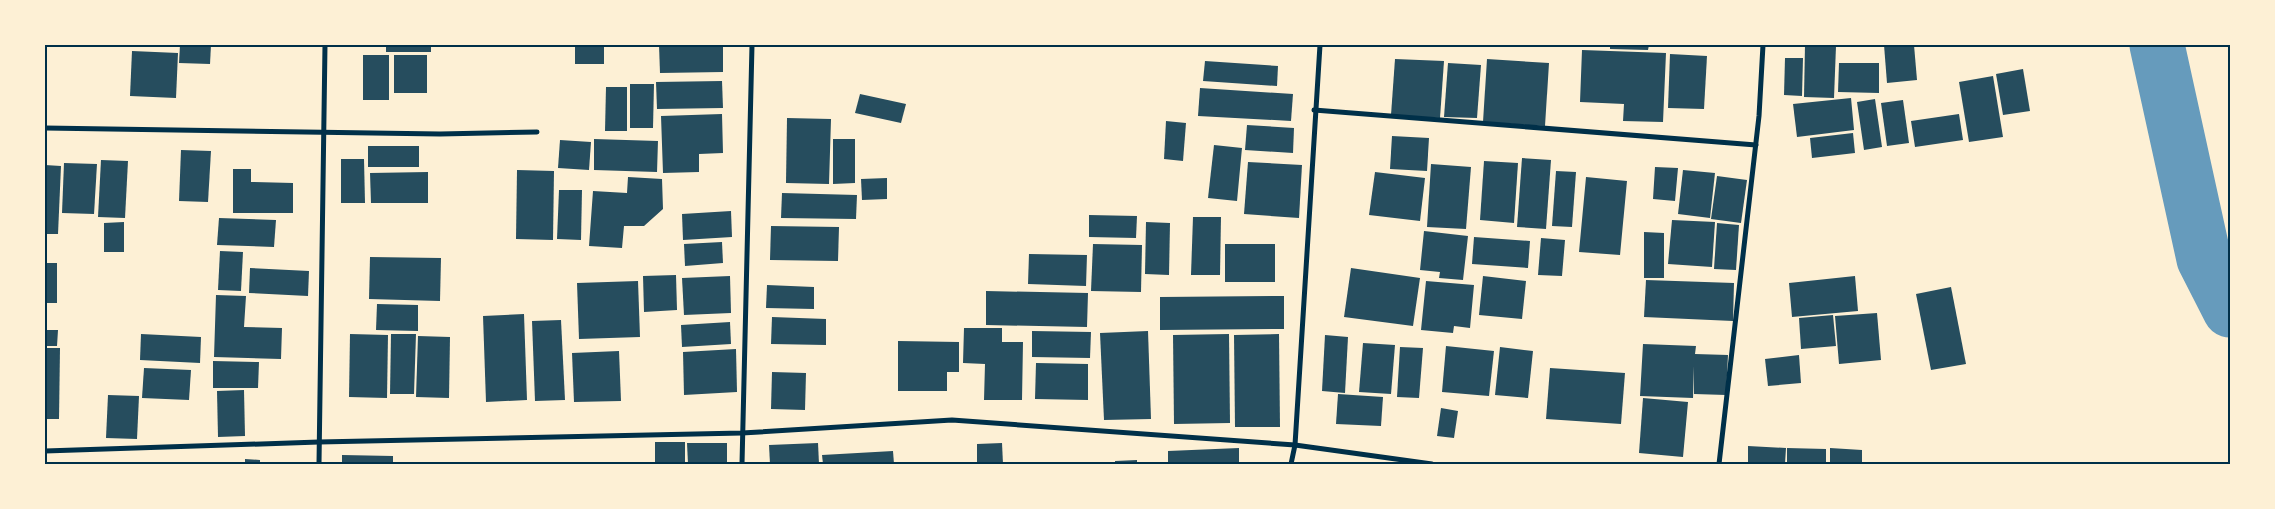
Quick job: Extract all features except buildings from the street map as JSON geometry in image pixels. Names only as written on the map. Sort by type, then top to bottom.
[{"type":"street","points":[[319,464],[325,45]]},
{"type":"street","points":[[742,464],[752,45]]},
{"type":"street","points":[[1291,464],[1295,444],[1314,110],[1320,45]]},
{"type":"street","points":[[1719,464],[1756,144],[1763,45]]},
{"type":"street","points":[[1314,110],[1756,144]]},
{"type":"street","points":[[45,128],[440,134],[537,132]]},
{"type":"street","points":[[45,451],[320,442],[742,433],[952,420],[1295,444],[1432,464]]},
{"type":"waterway","points":[[2157,45],[2204,259],[2230,310]]}]
